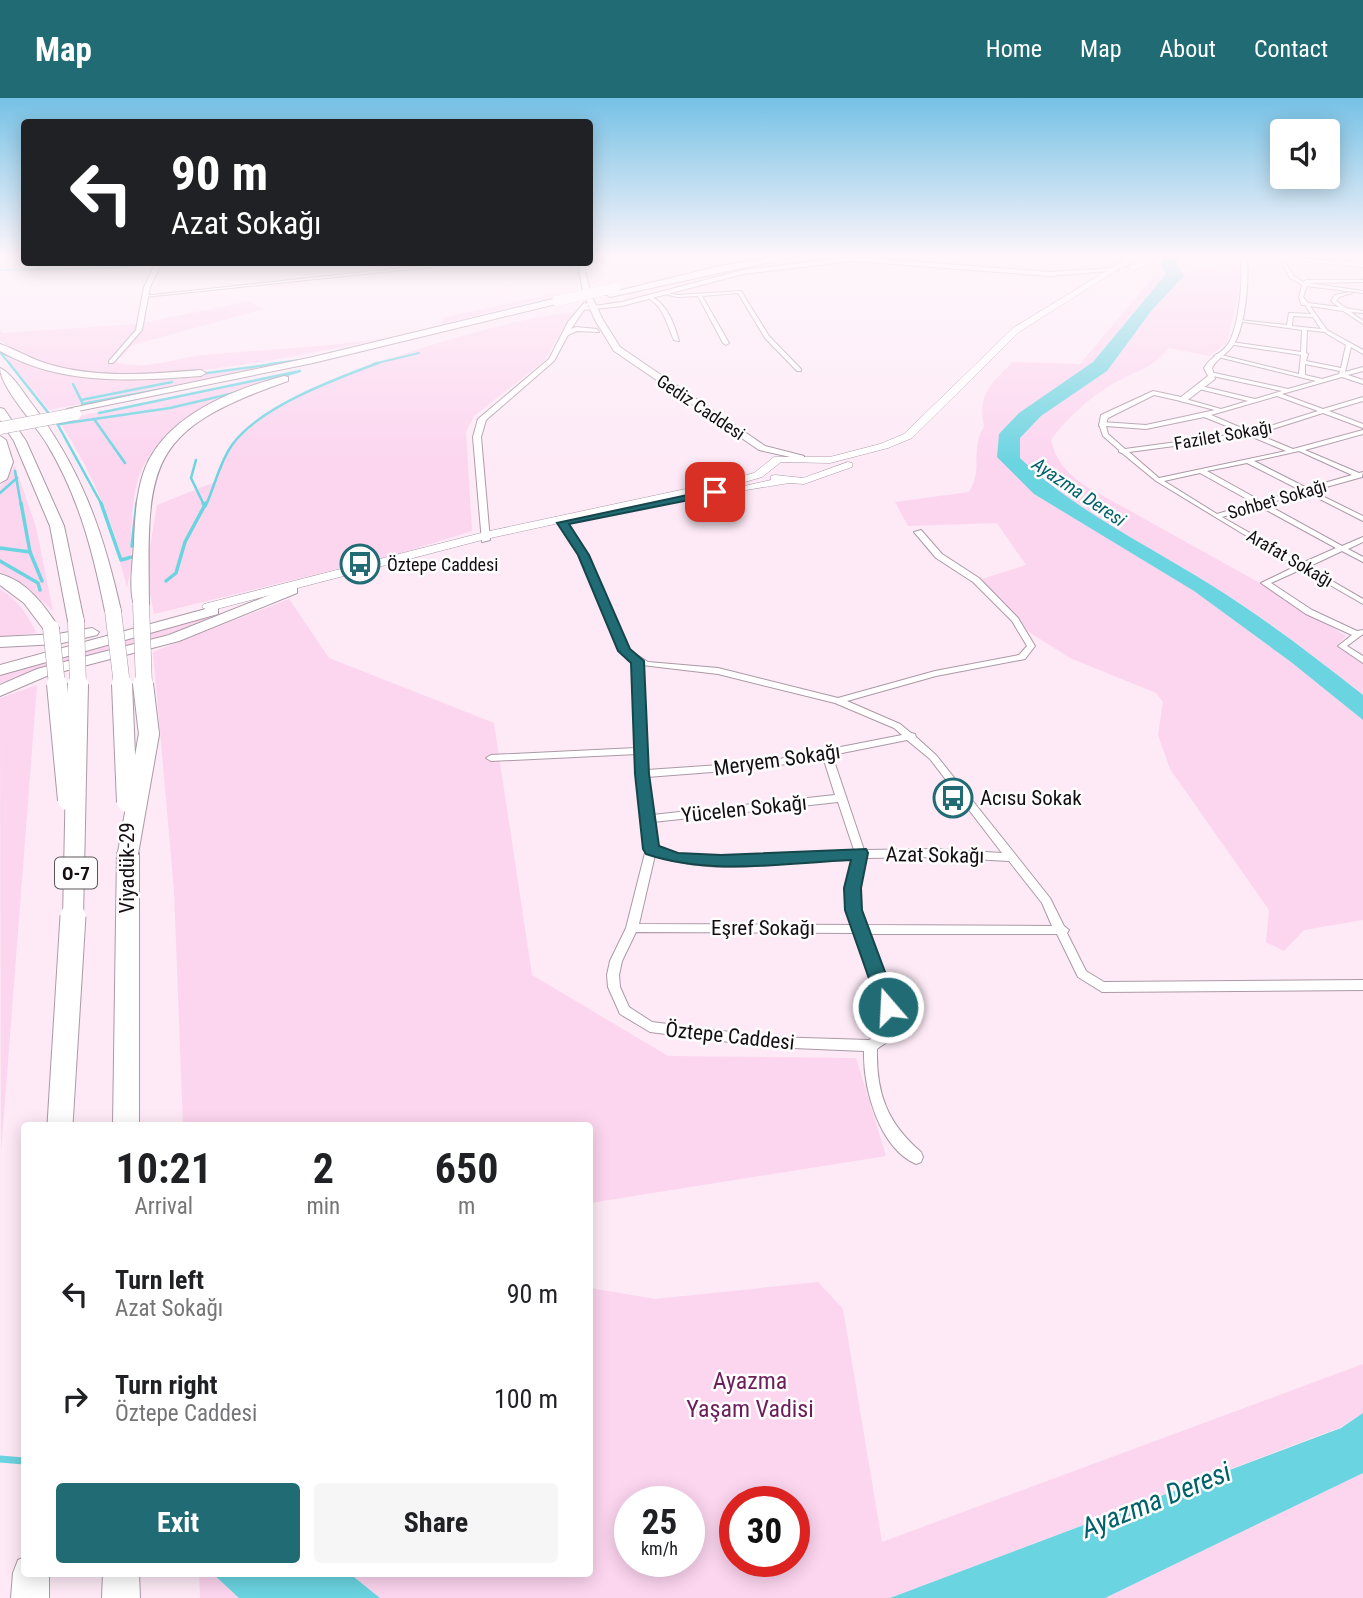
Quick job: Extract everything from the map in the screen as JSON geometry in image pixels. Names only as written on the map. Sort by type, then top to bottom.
[{"type":"highway","points":[[0,347],[18,358],[50,368],[96,374],[159,376],[214,372],[280,362],[461,324]]},
{"type":"highway","points":[[0,428],[461,324]]},
{"type":"highway","points":[[128,853],[149,734],[143,680],[142,540],[149,475],[155,460],[177,432],[217,406],[251,390],[481,324]]},
{"type":"highway","points":[[0,423],[235,382],[447,333]]},
{"type":"highway","name":"Viyadük-29","points":[[0,371],[45,428],[71,475],[94,528],[113,611],[125,712],[128,853],[126,1122]]},
{"type":"highway","name":"O-7","points":[[0,411],[20,441],[57,526],[76,621],[81,724],[77,864],[60,1122]]},
{"type":"highway","points":[[0,440],[7,462],[0,478]]},
{"type":"highway","points":[[0,579],[25,594],[40,610],[51,628],[59,723],[77,864]]},
{"type":"highway","points":[[0,670],[292,590]]},
{"type":"highway","points":[[0,691],[43,672],[174,638],[292,590]]},
{"type":"highway","points":[[0,642],[58,639],[209,607]]},
{"type":"highway","points":[[0,662],[209,607]]},
{"type":"highway","points":[[30,1598],[31,1577]]},
{"type":"highway","points":[[121,1577],[121,1598]]},
{"type":"main road","name":"Gediz Caddesi","points":[[595,324],[603,344],[627,365],[737,439],[767,465]]},
{"type":"main road","name":"Gediz Caddesi","points":[[599,324],[608,338],[632,362],[762,448],[801,458]]},
{"type":"main road","points":[[209,607],[485,538],[734,482],[758,475],[767,465],[778,459],[830,460],[852,456],[908,436],[1016,330],[1026,324]]},
{"type":"main road","points":[[292,590],[485,538],[785,481],[804,481],[867,460],[925,434],[1027,332],[1040,324]]},
{"type":"main road","points":[[801,458],[820,466],[821,474]]},
{"type":"main road","points":[[767,465],[767,472],[771,476],[785,481]]},
{"type":"street","points":[[111,362],[139,330],[140,324]]},
{"type":"street","points":[[485,538],[477,437],[482,419],[552,360],[575,324]]},
{"type":"street","points":[[671,324],[677,340]]},
{"type":"street","points":[[716,324],[726,343]]},
{"type":"street","points":[[759,324],[767,337],[799,370]]},
{"type":"street","points":[[1182,400],[1202,388],[1212,377],[1208,368],[1211,360],[1231,344],[1238,324]]},
{"type":"street","points":[[1269,324],[1325,331]]},
{"type":"street","points":[[1319,324],[1325,331],[1363,352]]},
{"type":"street","points":[[1301,375],[1305,354],[1305,328]]},
{"type":"street","points":[[567,333],[576,330],[597,331]]},
{"type":"street","points":[[1231,344],[1305,354]]},
{"type":"street","points":[[1342,372],[1349,345]]},
{"type":"street","points":[[1217,356],[1325,382]]},
{"type":"street","points":[[1303,362],[1342,372],[1363,382]]},
{"type":"street","points":[[1229,376],[1249,363]]},
{"type":"street","points":[[1221,411],[1153,393],[1104,417],[1101,424],[1146,427],[1205,415],[1221,411],[1256,401],[1291,392],[1325,382],[1342,372],[1363,369]]},
{"type":"street","points":[[1210,374],[1229,376],[1291,392]]},
{"type":"street","points":[[1202,388],[1256,401]]},
{"type":"street","points":[[1279,395],[1363,426]]},
{"type":"street","name":"Fazilet Sokağı","points":[[1121,451],[1250,434],[1363,399]]},
{"type":"street","points":[[1205,415],[1362,475]]},
{"type":"street","name":"Sohbet Sokağı","points":[[1101,424],[1105,435],[1121,451],[1158,480],[1216,516],[1362,475]]},
{"type":"street","points":[[1158,480],[1296,450],[1363,432]]},
{"type":"street","points":[[1249,461],[1363,519]]},
{"type":"street","points":[[1201,471],[1363,560]]},
{"type":"street","name":"Arafat Sokağı","points":[[1216,516],[1363,601]]},
{"type":"street","points":[[562,523],[583,555],[625,651],[638,661],[654,666],[718,671],[838,701],[881,717],[912,736],[933,757],[1046,901],[1063,930],[1082,974],[1102,987],[1363,985]]},
{"type":"street","points":[[838,701],[935,674],[1022,657],[1031,646],[1015,620],[976,580],[939,556],[918,532]]},
{"type":"street","points":[[1360,632],[1309,612],[1265,583],[1307,567],[1363,539]]},
{"type":"street","points":[[1360,632],[1342,646],[1363,660]]},
{"type":"street","name":"Öztepe Caddesi","points":[[638,661],[642,774],[651,849],[632,928],[616,961],[614,987],[624,1010],[650,1027],[770,1042],[871,1046]]},
{"type":"street","name":"Meryem Sokağı","points":[[642,774],[739,768],[827,754],[912,736]]},
{"type":"street","points":[[491,758],[641,751]]},
{"type":"street","points":[[827,754],[860,853],[852,899],[888,1007],[892,1031],[871,1046],[873,1088],[882,1117],[897,1140],[915,1157]]},
{"type":"street","name":"Yücelen Sokağı","points":[[648,819],[841,799]]},
{"type":"street","name":"Azat Sokağı","points":[[651,849],[677,858],[721,861],[860,853],[1010,857]]},
{"type":"street","name":"Eşref Sokağı","points":[[632,928],[1063,930]]},
{"type":"green space","points":[[138,324],[209,324],[133,345],[116,362],[139,365],[205,355],[322,346],[392,337],[247,364],[133,374],[80,371],[35,360],[0,340],[0,330],[2,333]]},
{"type":"green space","points":[[508,324],[566,324],[544,361],[474,416],[466,432],[472,531],[398,554],[154,614],[146,572],[157,505],[215,482],[233,443],[257,421],[294,399],[391,358]]},
{"type":"green space","points":[[1114,324],[1125,324],[1093,362],[999,434],[1034,494],[1194,591],[1291,662],[1363,720],[1363,920],[1304,930],[1284,951],[1266,942],[1269,910],[1170,769],[1158,735],[1163,702],[1156,693],[1070,658],[1015,620],[982,579],[1026,565],[997,523],[908,526],[895,502],[969,492],[976,475],[977,445],[984,426],[982,415],[985,397],[993,383],[1013,362],[1080,364]]},
{"type":"green space","points":[[1142,324],[1232,324],[1227,343],[1209,356],[1169,348],[1152,364],[1110,385],[1065,423],[1051,440],[1053,448],[1064,467],[1087,487],[1258,582],[1346,636],[1337,645],[1363,663],[1363,695],[1250,610],[1087,511],[1019,458],[1019,438],[1041,416],[1107,371]]},
{"type":"green space","points":[[5,356],[69,373],[143,377],[218,372],[285,363],[49,410]]},
{"type":"green space","points":[[293,373],[226,397],[204,408],[165,437],[150,455],[139,476],[135,492],[130,546],[133,546],[129,560],[133,560],[127,587],[120,562],[123,561],[104,506],[79,454],[58,420]]},
{"type":"green space","points":[[15,466],[36,527],[53,611],[25,585],[0,572],[0,487]]},
{"type":"green space","points":[[0,589],[21,608],[36,633],[0,637]]},
{"type":"green space","points":[[289,599],[329,658],[494,723],[532,975],[668,1056],[856,1058],[886,1156],[593,1203],[593,1122],[183,1122],[174,890],[153,652]]},
{"type":"green space","points":[[220,613],[178,631],[0,683],[0,675]]},
{"type":"green space","points":[[37,685],[1,1152],[0,698]]},
{"type":"green space","name":"Ayazma Yaşam Vadisi","points":[[818,1282],[843,1309],[882,1542],[1363,1364],[1363,1413],[1341,1427],[890,1598],[380,1598],[354,1577],[593,1577],[593,1289],[655,1299]]},
{"type":"green space","points":[[1363,1473],[1363,1598],[1105,1598]]},
{"type":"green space","points":[[199,1577],[216,1577],[239,1598],[200,1598]]},
{"type":"water","points":[[1125,324],[1142,324],[1107,371],[1041,416],[1020,438],[1020,458],[1087,511],[1231,598],[1326,666],[1363,695],[1363,720],[1291,662],[1194,591],[1034,494],[997,457],[999,434],[1019,413],[1093,362]]},
{"type":"water","points":[[1363,1413],[1363,1473],[1105,1598],[890,1598],[1341,1428]]},
{"type":"water","points":[[216,1577],[354,1577],[380,1598],[239,1598]]},
{"type":"waterway","points":[[0,353],[32,364]]},
{"type":"waterway","points":[[373,364],[419,353]]},
{"type":"waterway","points":[[2,355],[10,364]]},
{"type":"waterway","points":[[269,364],[299,360]]},
{"type":"waterway","points":[[9,363],[58,425],[101,504]]},
{"type":"waterway","points":[[27,363],[45,369]]},
{"type":"waterway","points":[[200,374],[281,363]]},
{"type":"waterway","points":[[206,505],[220,467],[232,445],[244,431],[260,418],[299,396],[378,363]]},
{"type":"waterway","points":[[99,413],[300,371],[280,377]]},
{"type":"waterway","points":[[81,400],[172,382]]},
{"type":"waterway","points":[[73,384],[81,400]]},
{"type":"waterway","points":[[82,404],[168,388]]},
{"type":"waterway","points":[[94,419],[170,408],[234,393]]},
{"type":"waterway","points":[[60,424],[94,419]]},
{"type":"waterway","points":[[94,419],[125,463]]},
{"type":"waterway","points":[[136,505],[149,460],[167,436]]},
{"type":"waterway","points":[[196,460],[191,478],[203,503]]},
{"type":"waterway","points":[[15,471],[16,479]]},
{"type":"waterway","points":[[0,493],[16,479]]},
{"type":"waterway","points":[[16,479],[21,505]]},
{"type":"waterway","points":[[21,503],[30,552]]},
{"type":"waterway","points":[[132,546],[137,503]]},
{"type":"waterway","points":[[101,504],[121,560],[132,557]]},
{"type":"waterway","points":[[166,581],[176,573],[185,542],[205,505]]},
{"type":"waterway","points":[[0,548],[30,552]]},
{"type":"waterway","points":[[30,552],[42,581]]},
{"type":"waterway","points":[[0,561],[38,583],[40,590]]},
{"type":"waterway","name":"Ayazma Deresi","points":[[0,1459],[21,1461]]},
{"type":"place","name":"Öztepe Caddesi","points":[[360,564]]},
{"type":"place","name":"Acısu Sokak","points":[[953,798]]},
{"type":"route","points":[[715,492],[562,523],[583,555],[625,651],[638,661],[642,774],[651,849],[663,856],[721,861],[860,853],[853,888],[853,910],[888,1007]]}]
